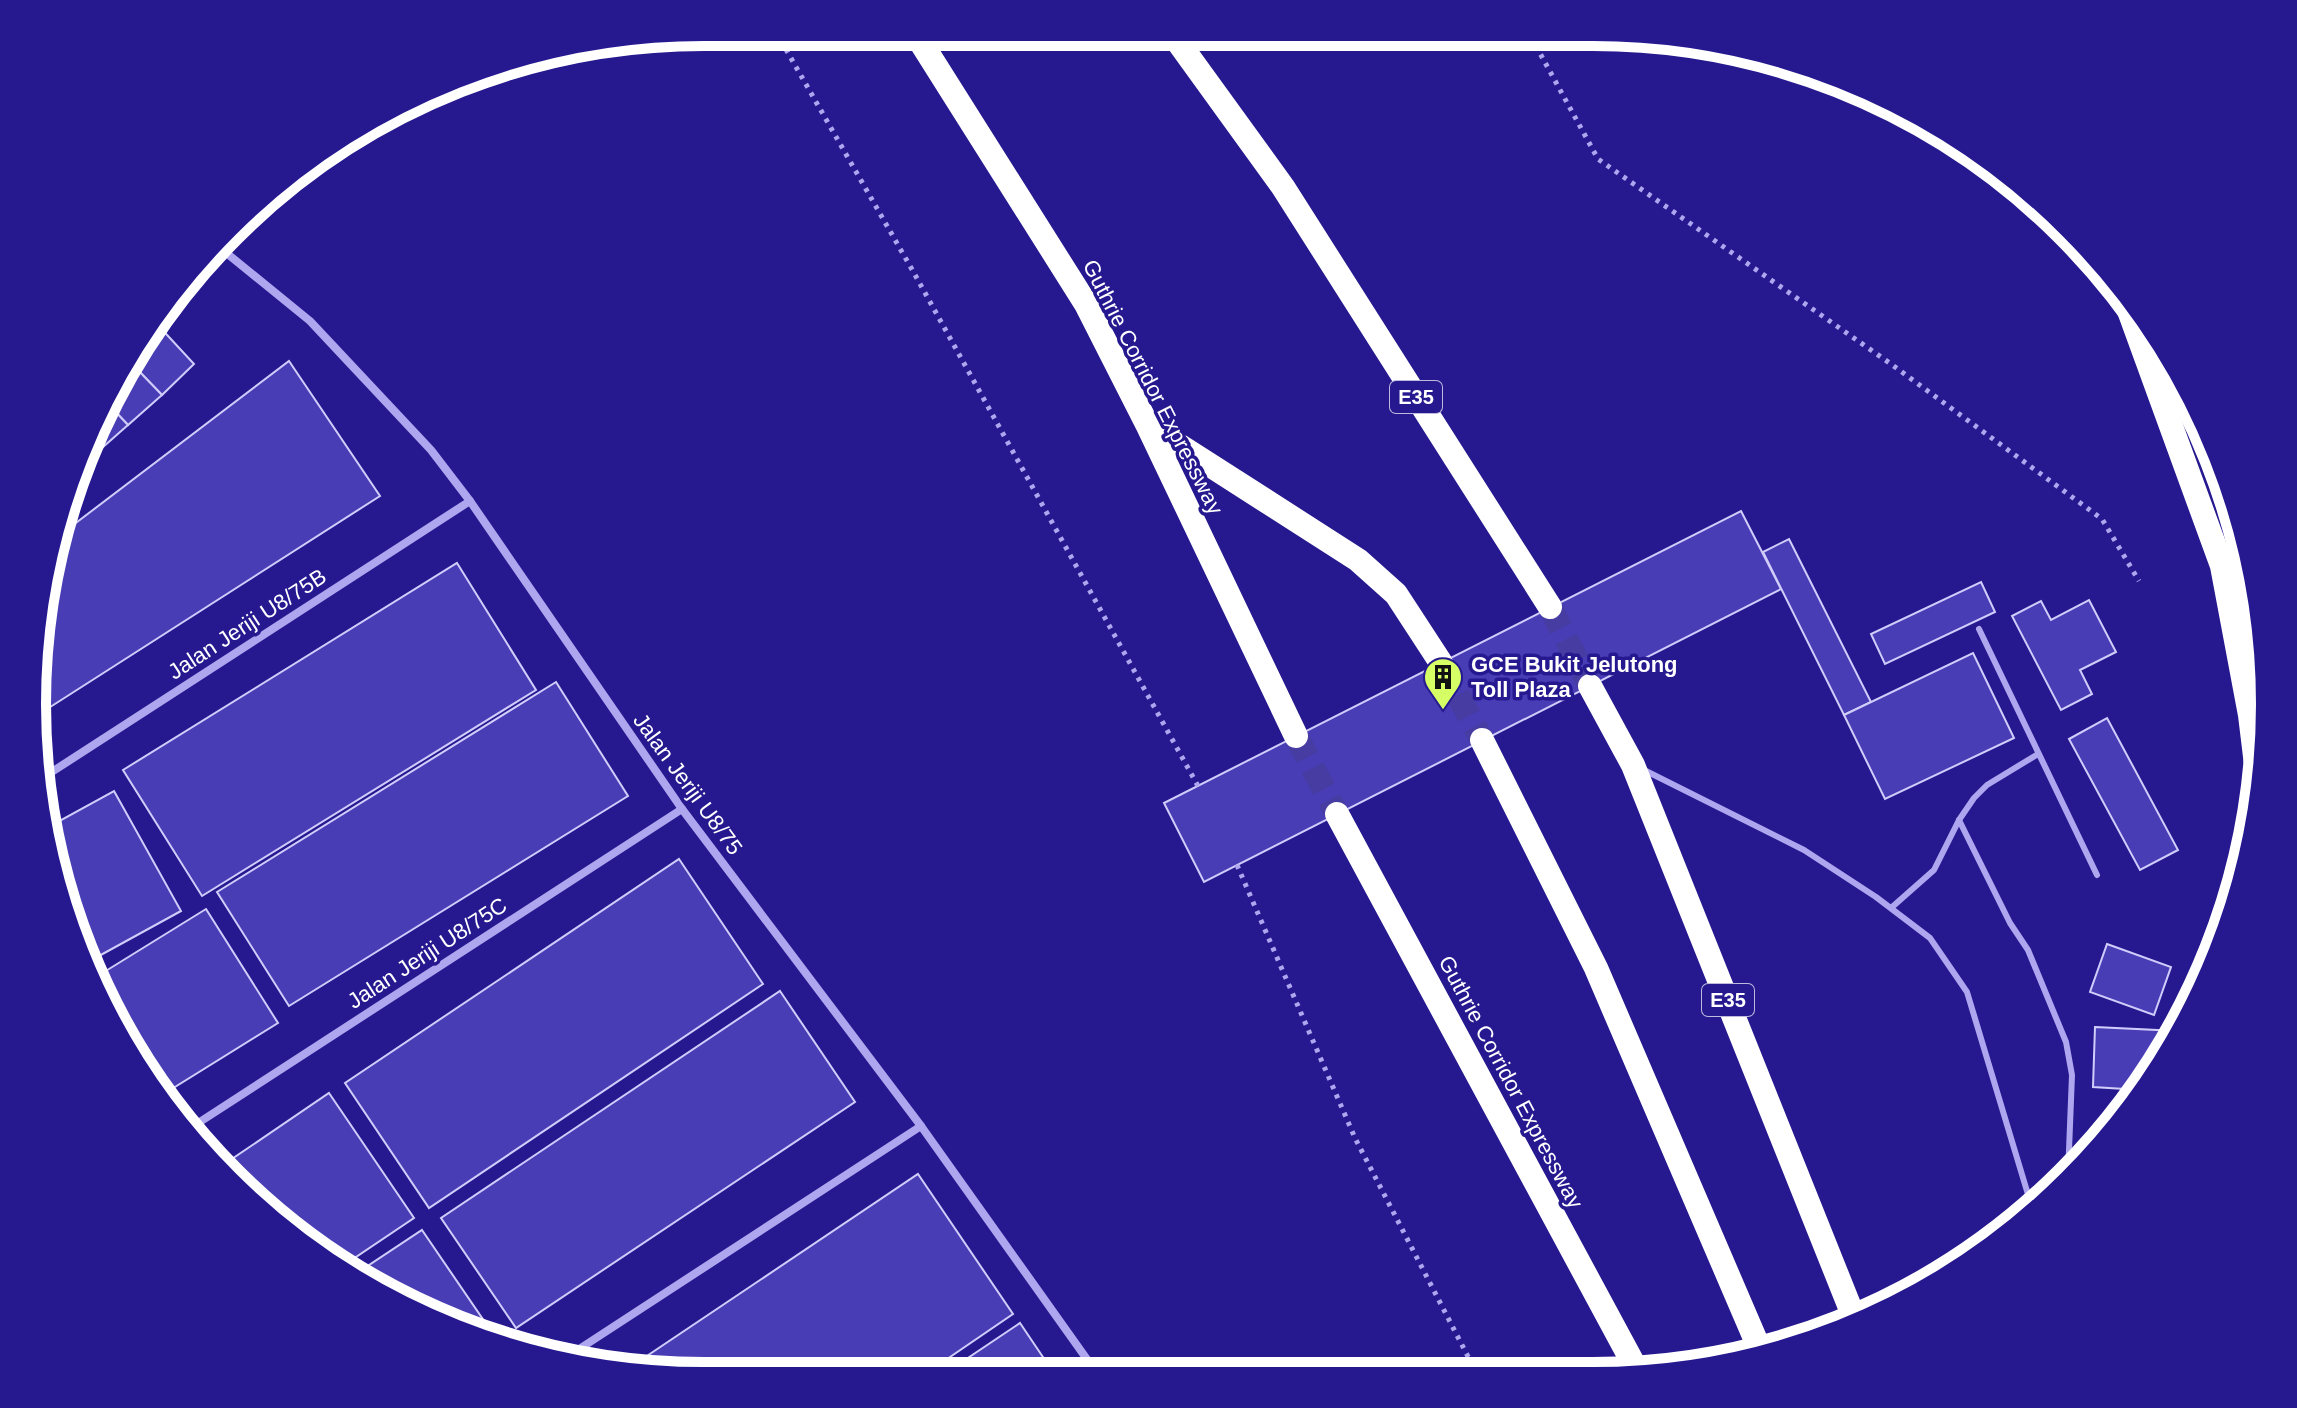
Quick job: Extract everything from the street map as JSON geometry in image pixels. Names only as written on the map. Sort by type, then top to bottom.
[{"type":"highway","name":"Guthrie Corridor Expressway","points":[[923,46],[1086,304],[1148,426],[1296,736]]},
{"type":"highway","name":"E35","points":[[1181,46],[1283,187],[1550,607]]},
{"type":"highway","points":[[2138,335],[2222,566],[2251,720]]},
{"type":"highway","points":[[1148,426],[1358,560],[1396,594],[1441,663]]},
{"type":"highway","name":"E35","points":[[1590,686],[1633,765],[1851,1309]]},
{"type":"highway","points":[[1482,740],[1596,968],[1756,1341]]},
{"type":"highway","name":"Guthrie Corridor Expressway","points":[[1337,814],[1632,1361]]},
{"type":"street","name":"Jalan Jeriji U8/75","points":[[226,253],[310,321],[431,450],[470,501],[682,809],[921,1126],[1089,1362]]},
{"type":"street","name":"Jalan Jeriji U8/75B","points":[[50,773],[470,501]]},
{"type":"street","name":"Jalan Jeriji U8/75C","points":[[197,1124],[682,809]]},
{"type":"street","points":[[579,1349],[921,1126]]},
{"type":"lane","points":[[1979,629],[2097,875]]},
{"type":"lane","points":[[1891,908],[1934,870],[1959,820],[1974,798],[1987,785],[2038,754]]},
{"type":"lane","points":[[1633,765],[1804,850],[1930,938],[1967,992],[2029,1197]]},
{"type":"lane","points":[[1959,820],[2010,923],[2028,950],[2066,1042],[2072,1075],[2069,1158]]},
{"type":"path","points":[[784,46],[914,273],[1198,786]]},
{"type":"path","points":[[1536,46],[1598,159],[1891,364],[2102,519],[2139,581]]},
{"type":"path","points":[[1237,865],[1355,1138],[1471,1362]]},
{"type":"building","points":[[163,330],[194,364],[162,395],[137,370]]},
{"type":"building","points":[[289,361],[380,496],[46,710],[52,618],[70,527]]},
{"type":"building","points":[[137,370],[162,395],[128,425],[115,411]]},
{"type":"building","points":[[115,411],[128,425],[95,454]]},
{"type":"building","name":"GCE Bukit Jelutong Toll Plaza","points":[[1741,511],[1781,589],[1204,882],[1164,803]]},
{"type":"building","points":[[1789,539],[1871,702],[1844,715],[1763,552]]},
{"type":"building","points":[[457,563],[536,690],[202,896],[123,770]]},
{"type":"building","points":[[1981,582],[1995,612],[1885,664],[1871,634]]},
{"type":"building","points":[[2089,600],[2116,652],[2080,670],[2092,694],[2061,710],[2012,616],[2041,601],[2051,620]]},
{"type":"building","points":[[1973,653],[2014,738],[1885,799],[1844,715]]},
{"type":"building","points":[[556,682],[628,796],[289,1006],[217,892]]},
{"type":"building","points":[[2107,718],[2178,850],[2140,870],[2069,739]]},
{"type":"building","points":[[114,791],[181,911],[97,957],[68,874],[57,822]]},
{"type":"building","points":[[679,859],[763,984],[429,1208],[345,1083]]},
{"type":"building","points":[[206,909],[278,1023],[171,1089],[134,1033],[104,972]]},
{"type":"building","points":[[2107,944],[2171,967],[2154,1015],[2090,992]]},
{"type":"building","points":[[780,991],[855,1102],[516,1328],[441,1218]]},
{"type":"building","points":[[2095,1027],[2164,1030],[2126,1089],[2093,1087]]},
{"type":"building","points":[[329,1093],[414,1218],[352,1260],[270,1199],[230,1160]]},
{"type":"building","points":[[918,1174],[1013,1314],[943,1362],[704,1362],[643,1359]]},
{"type":"building","points":[[422,1230],[487,1325],[413,1294],[365,1268]]},
{"type":"building","points":[[1020,1323],[1046,1362],[962,1362]]},
{"type":"tunnel","points":[[1550,607],[1590,686]]},
{"type":"tunnel","points":[[1441,663],[1482,740]]},
{"type":"tunnel","points":[[1296,736],[1337,814]]},
{"type":"place","name":"GCE Bukit Jelutong Toll Plaza","points":[[1443,711]]}]
